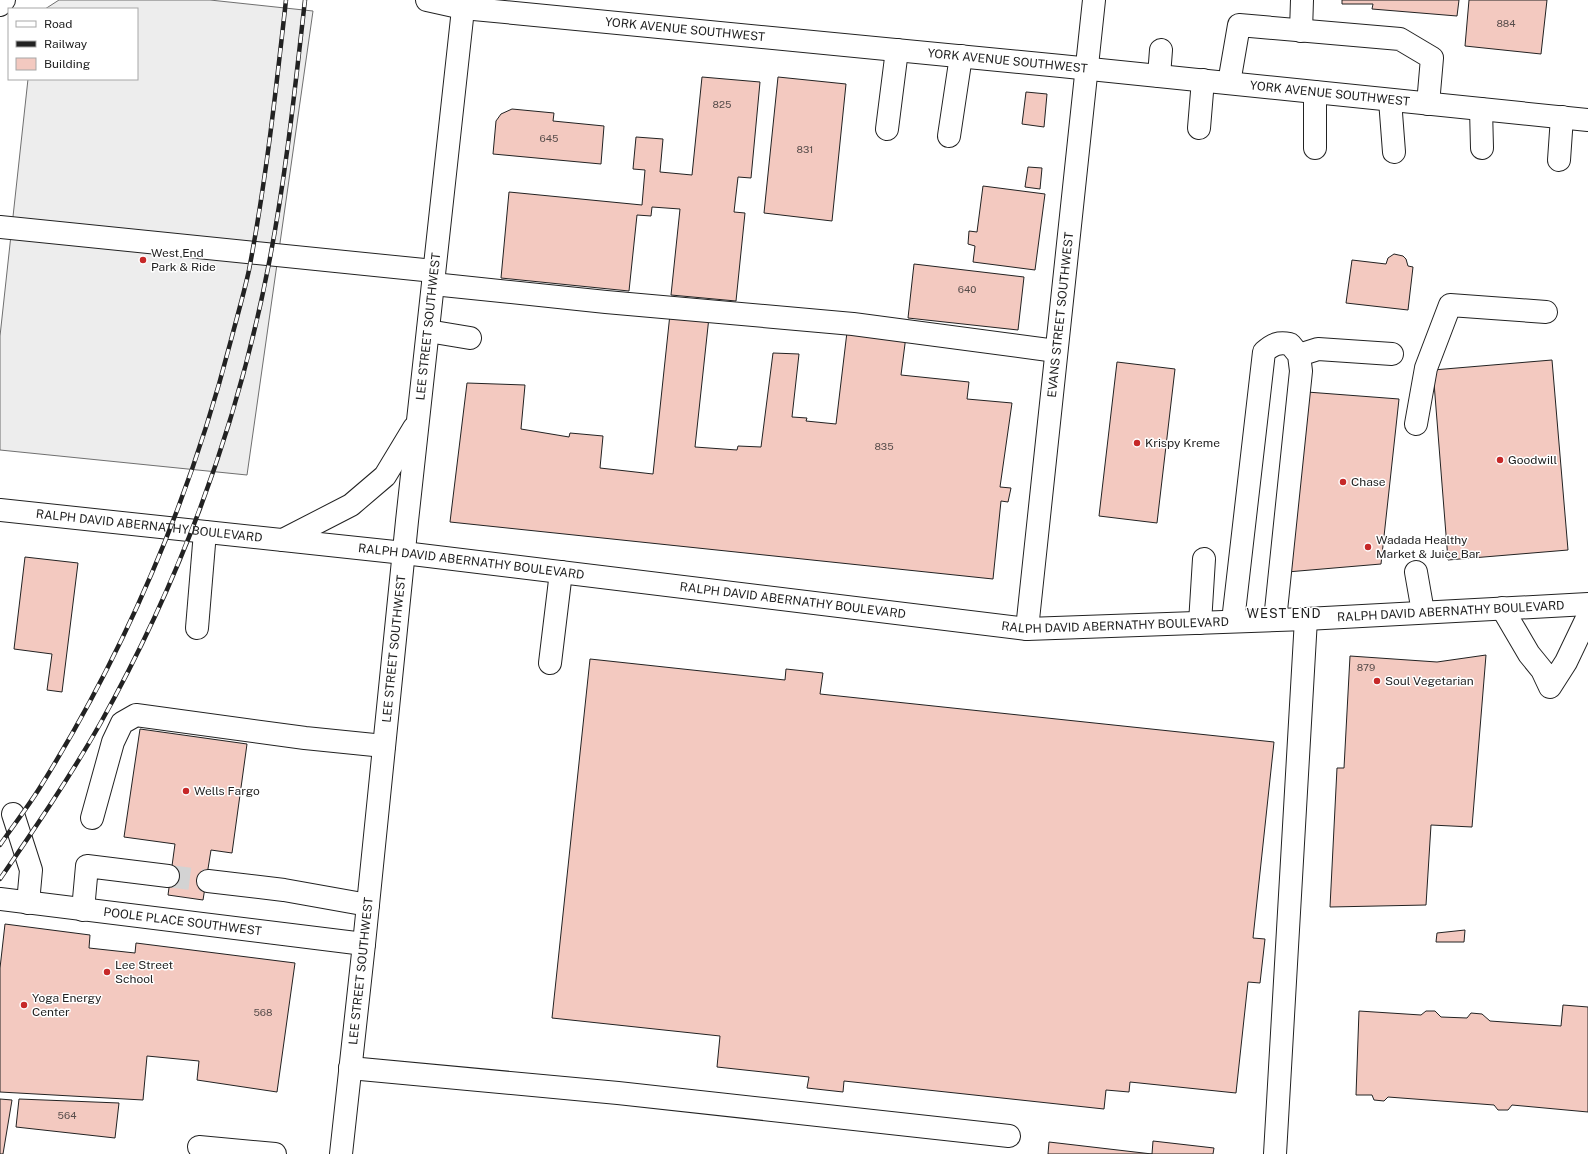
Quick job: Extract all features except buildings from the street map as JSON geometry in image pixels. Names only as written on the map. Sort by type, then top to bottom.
[{"type":"street","points":[[0,5],[4,0]]},
{"type":"street","name":"YORK AVENUE SOUTHWEST","points":[[427,0],[897,50],[1588,120]]},
{"type":"street","name":"EVANS STREET SOUTHWEST","points":[[1027,628],[1094,0]]},
{"type":"street","points":[[1300,31],[1302,0]]},
{"type":"street","name":"LEE STREET SOUTHWEST","points":[[341,1154],[463,4]]},
{"type":"street","points":[[1229,83],[1239,25],[1400,40],[1432,58],[1428,104]]},
{"type":"street","points":[[886,129],[897,50]]},
{"type":"street","points":[[1160,76],[1162,50]]},
{"type":"street","points":[[949,136],[961,56]]},
{"type":"street","points":[[1199,128],[1203,80]]},
{"type":"street","points":[[1315,92],[1315,148]]},
{"type":"street","points":[[1390,100],[1394,152]]},
{"type":"street","points":[[1481,109],[1482,148]]},
{"type":"street","points":[[1559,160],[1562,117]]},
{"type":"street","points":[[0,227],[434,277],[606,302],[853,324],[1056,351]]},
{"type":"street","points":[[1416,424],[1426,368],[1450,305],[1546,312]]},
{"type":"street","points":[[428,331],[470,338]]},
{"type":"street","points":[[1233,621],[1264,352],[1272,345],[1281,342],[1290,344],[1299,355],[1301,370],[1275,620]]},
{"type":"street","points":[[1299,355],[1318,349],[1392,354]]},
{"type":"street","points":[[283,540],[351,505],[385,476],[418,422]]},
{"type":"street","name":"RALPH DAVID ABERNATHY BOULEVARD","points":[[0,510],[404,553],[1027,628],[1306,619],[1588,604]]},
{"type":"street","points":[[197,628],[205,532]]},
{"type":"street","points":[[1200,622],[1204,559]]},
{"type":"street","points":[[550,663],[561,572]]},
{"type":"street","points":[[1416,572],[1423,612]]},
{"type":"street","points":[[1502,608],[1529,654],[1542,670],[1548,694],[1566,662],[1588,616]]},
{"type":"street","points":[[1275,1154],[1306,619]]},
{"type":"street","points":[[92,818],[113,742],[122,723],[136,715],[305,738],[384,746]]},
{"type":"street","points":[[13,814],[31,870],[28,903]]},
{"type":"street","points":[[83,910],[87,866],[168,876]]},
{"type":"street","points":[[208,881],[284,890],[368,905]]},
{"type":"street","name":"POOLE PLACE SOUTHWEST","points":[[0,899],[364,944]]},
{"type":"street","points":[[350,1068],[618,1093],[1009,1136]]},
{"type":"street","points":[[199,1147],[275,1154]]},
{"type":"shaded area","name":"West End Park & Ride","points":[[59,0],[210,0],[313,11],[247,475],[0,450],[0,336],[28,80],[138,80],[138,8],[47,8]]},
{"type":"tunnel","points":[[168,876],[208,881]]},
{"type":"railway","points":[[0,845],[39,789],[71,736],[100,683],[152,572],[196,458],[215,399],[249,270],[266,169],[286,0]]},
{"type":"railway","points":[[0,879],[89,744],[129,670],[156,614],[203,500],[241,383],[269,263],[285,165],[305,0]]},
{"type":"place","name":"West End Park & Ride","points":[[143,260]]},
{"type":"place","name":"Krispy Kreme","points":[[1137,443]]},
{"type":"place","name":"Goodwill","points":[[1500,460]]},
{"type":"place","name":"Chase","points":[[1343,482]]},
{"type":"place","name":"Wadada Healthy Market & Juice Bar","points":[[1368,547]]},
{"type":"place","name":"Soul Vegetarian","points":[[1377,681]]},
{"type":"place","name":"Wells Fargo","points":[[186,791]]},
{"type":"place","name":"Lee Street School","points":[[107,972]]},
{"type":"place","name":"Yoga Energy Center","points":[[24,1005]]},
{"type":"district","name":"WEST END","points":[[1284,613]]}]
